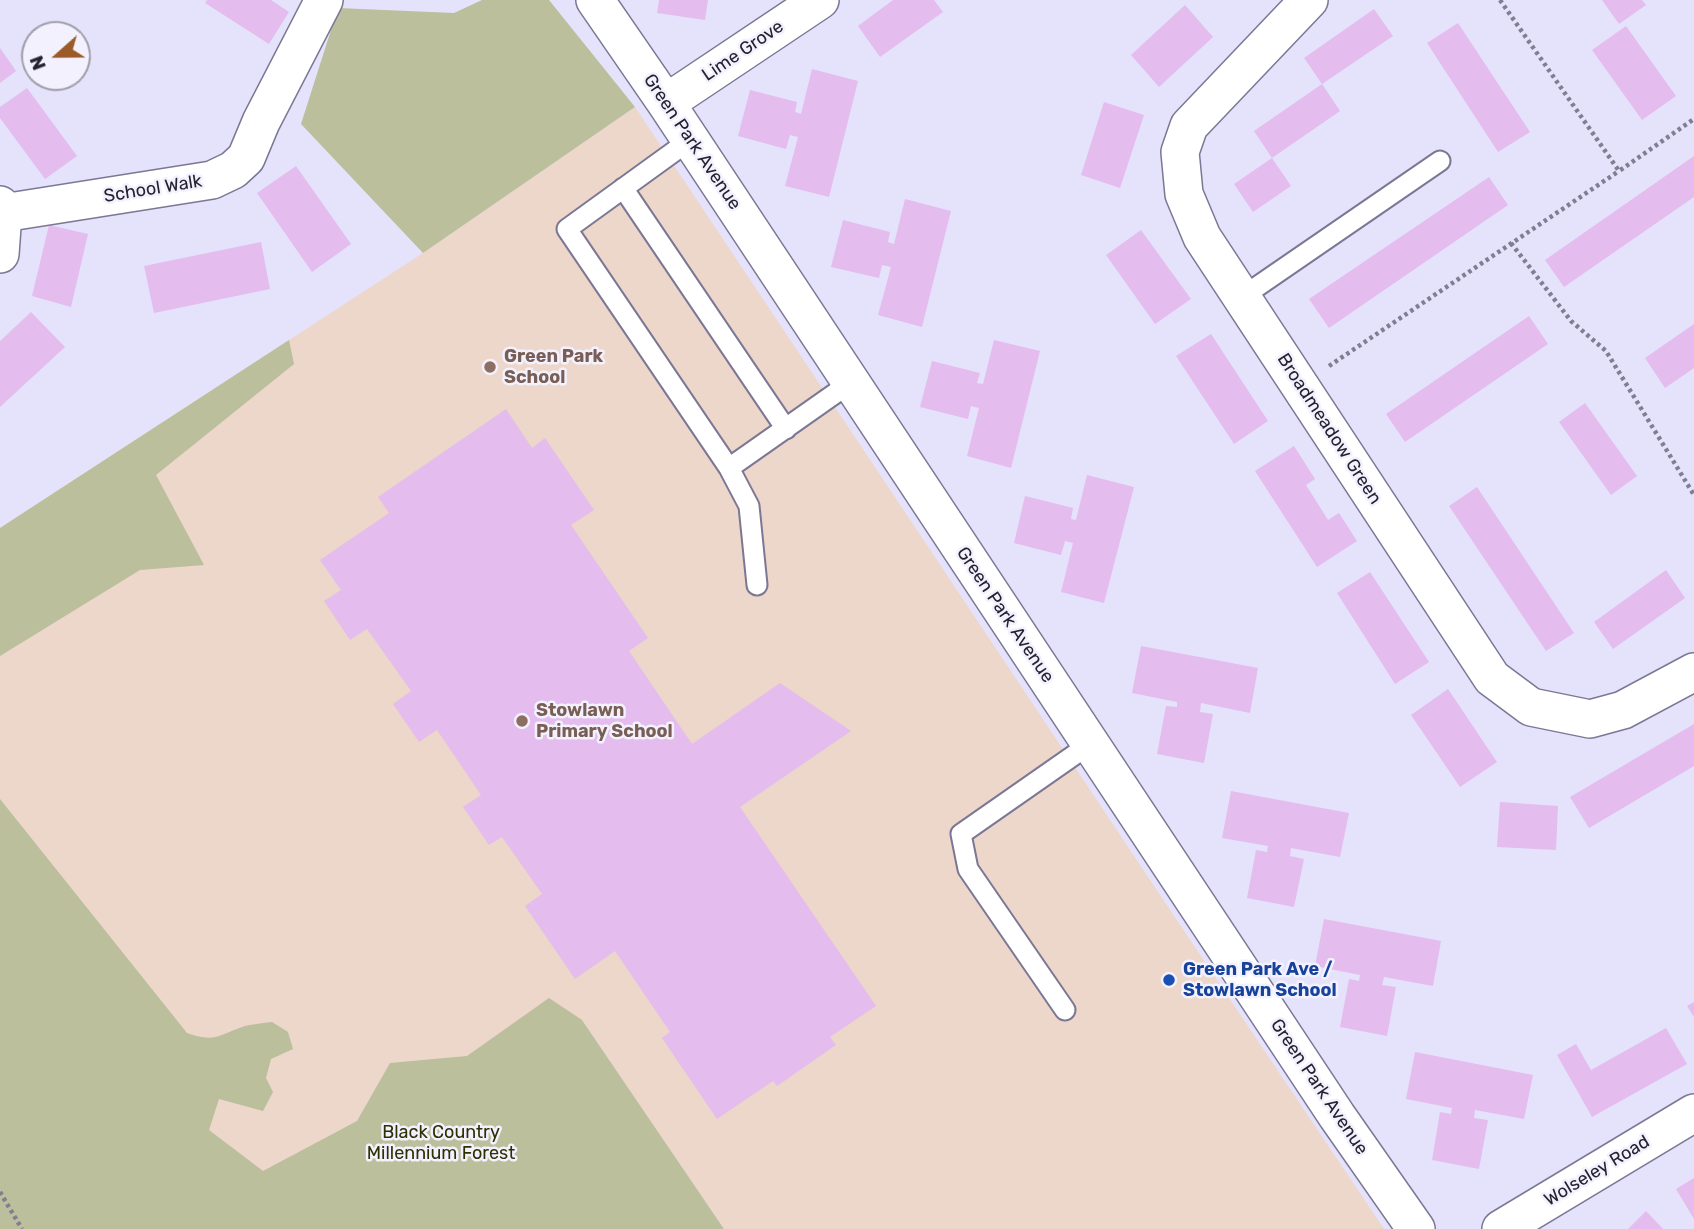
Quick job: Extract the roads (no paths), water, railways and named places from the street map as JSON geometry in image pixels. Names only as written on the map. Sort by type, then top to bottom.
[{"type":"street","name":"School Walk","points":[[1,209],[212,180],[233,170],[246,159],[261,122],[324,0]]},
{"type":"street","name":"Green Park Avenue","points":[[595,0],[1337,1116],[1416,1229]]},
{"type":"street","name":"Lime Grove","points":[[666,103],[820,0]]},
{"type":"street","name":"Broadmeadow Green","points":[[1309,0],[1189,126],[1180,152],[1184,194],[1202,237],[1492,678],[1531,706],[1590,719],[1623,710],[1694,672]]},
{"type":"street","points":[[0,254],[1,209]]},
{"type":"street","name":"Wolseley Road","points":[[1501,1229],[1694,1113]]},
{"type":"lane","points":[[690,140],[567,229],[729,468],[749,506],[757,585]]},
{"type":"lane","points":[[1242,298],[1440,161]]},
{"type":"lane","points":[[623,188],[786,429]]},
{"type":"lane","points":[[729,468],[850,383]]},
{"type":"lane","points":[[1065,1010],[968,869],[961,834],[1090,744]]},
{"type":"place","name":"Green Park School","points":[[490,367]]},
{"type":"place","name":"Stowlawn Primary School","points":[[522,721]]},
{"type":"place","name":"Green Park Ave / Stowlawn School","points":[[1169,980]]},
{"type":"park label","name":"Black Country Millennium Forest","points":[[441,1143]]}]
